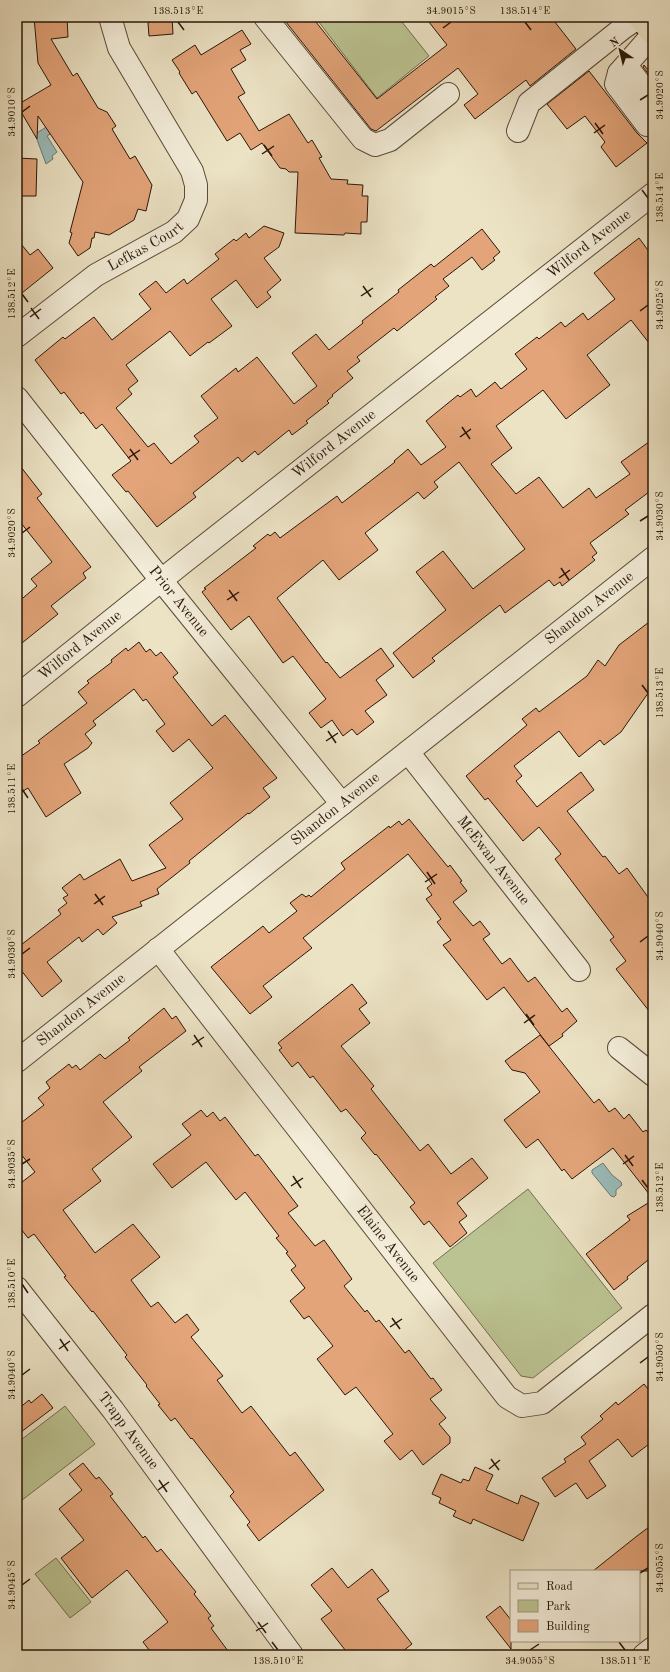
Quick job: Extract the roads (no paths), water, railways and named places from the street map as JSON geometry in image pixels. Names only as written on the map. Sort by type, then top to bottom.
[{"type":"main road","points":[[639,17],[653,34]]},
{"type":"street","name":"Lefkas Court","points":[[17,336],[96,275],[174,232],[188,218],[196,200],[196,185],[192,171],[119,48],[110,17]]},
{"type":"street","points":[[266,17],[363,139],[375,145],[390,140],[448,94]]},
{"type":"street","points":[[518,131],[528,103],[639,17],[653,18]]},
{"type":"street","points":[[653,34],[619,73],[616,84],[647,125],[653,125]]},
{"type":"street","points":[[598,48],[619,73]]},
{"type":"street","points":[[619,73],[631,72],[653,101]]},
{"type":"street","name":"Wilford Avenue","points":[[17,696],[161,580],[653,194]]},
{"type":"street","name":"Prior Avenue","points":[[17,398],[161,580],[342,804]]},
{"type":"street","name":"Shandon Avenue","points":[[17,1061],[653,558]]},
{"type":"street","name":"McEwan Avenue","points":[[408,752],[579,970]]},
{"type":"street","name":"Elaine Avenue","points":[[158,949],[507,1397],[522,1406],[542,1403],[653,1315]]},
{"type":"street","points":[[619,1048],[653,1075]]},
{"type":"street","name":"Trapp Avenue","points":[[17,1288],[113,1410],[292,1655]]},
{"type":"street","points":[[644,1655],[653,1648]]},
{"type":"water","points":[[48,126],[52,133],[47,136],[57,152],[52,156],[53,159],[46,164],[35,134]]},
{"type":"water","points":[[603,1163],[612,1175],[621,1182],[622,1185],[616,1190],[616,1195],[614,1197],[611,1196],[592,1173],[592,1170]]}]
